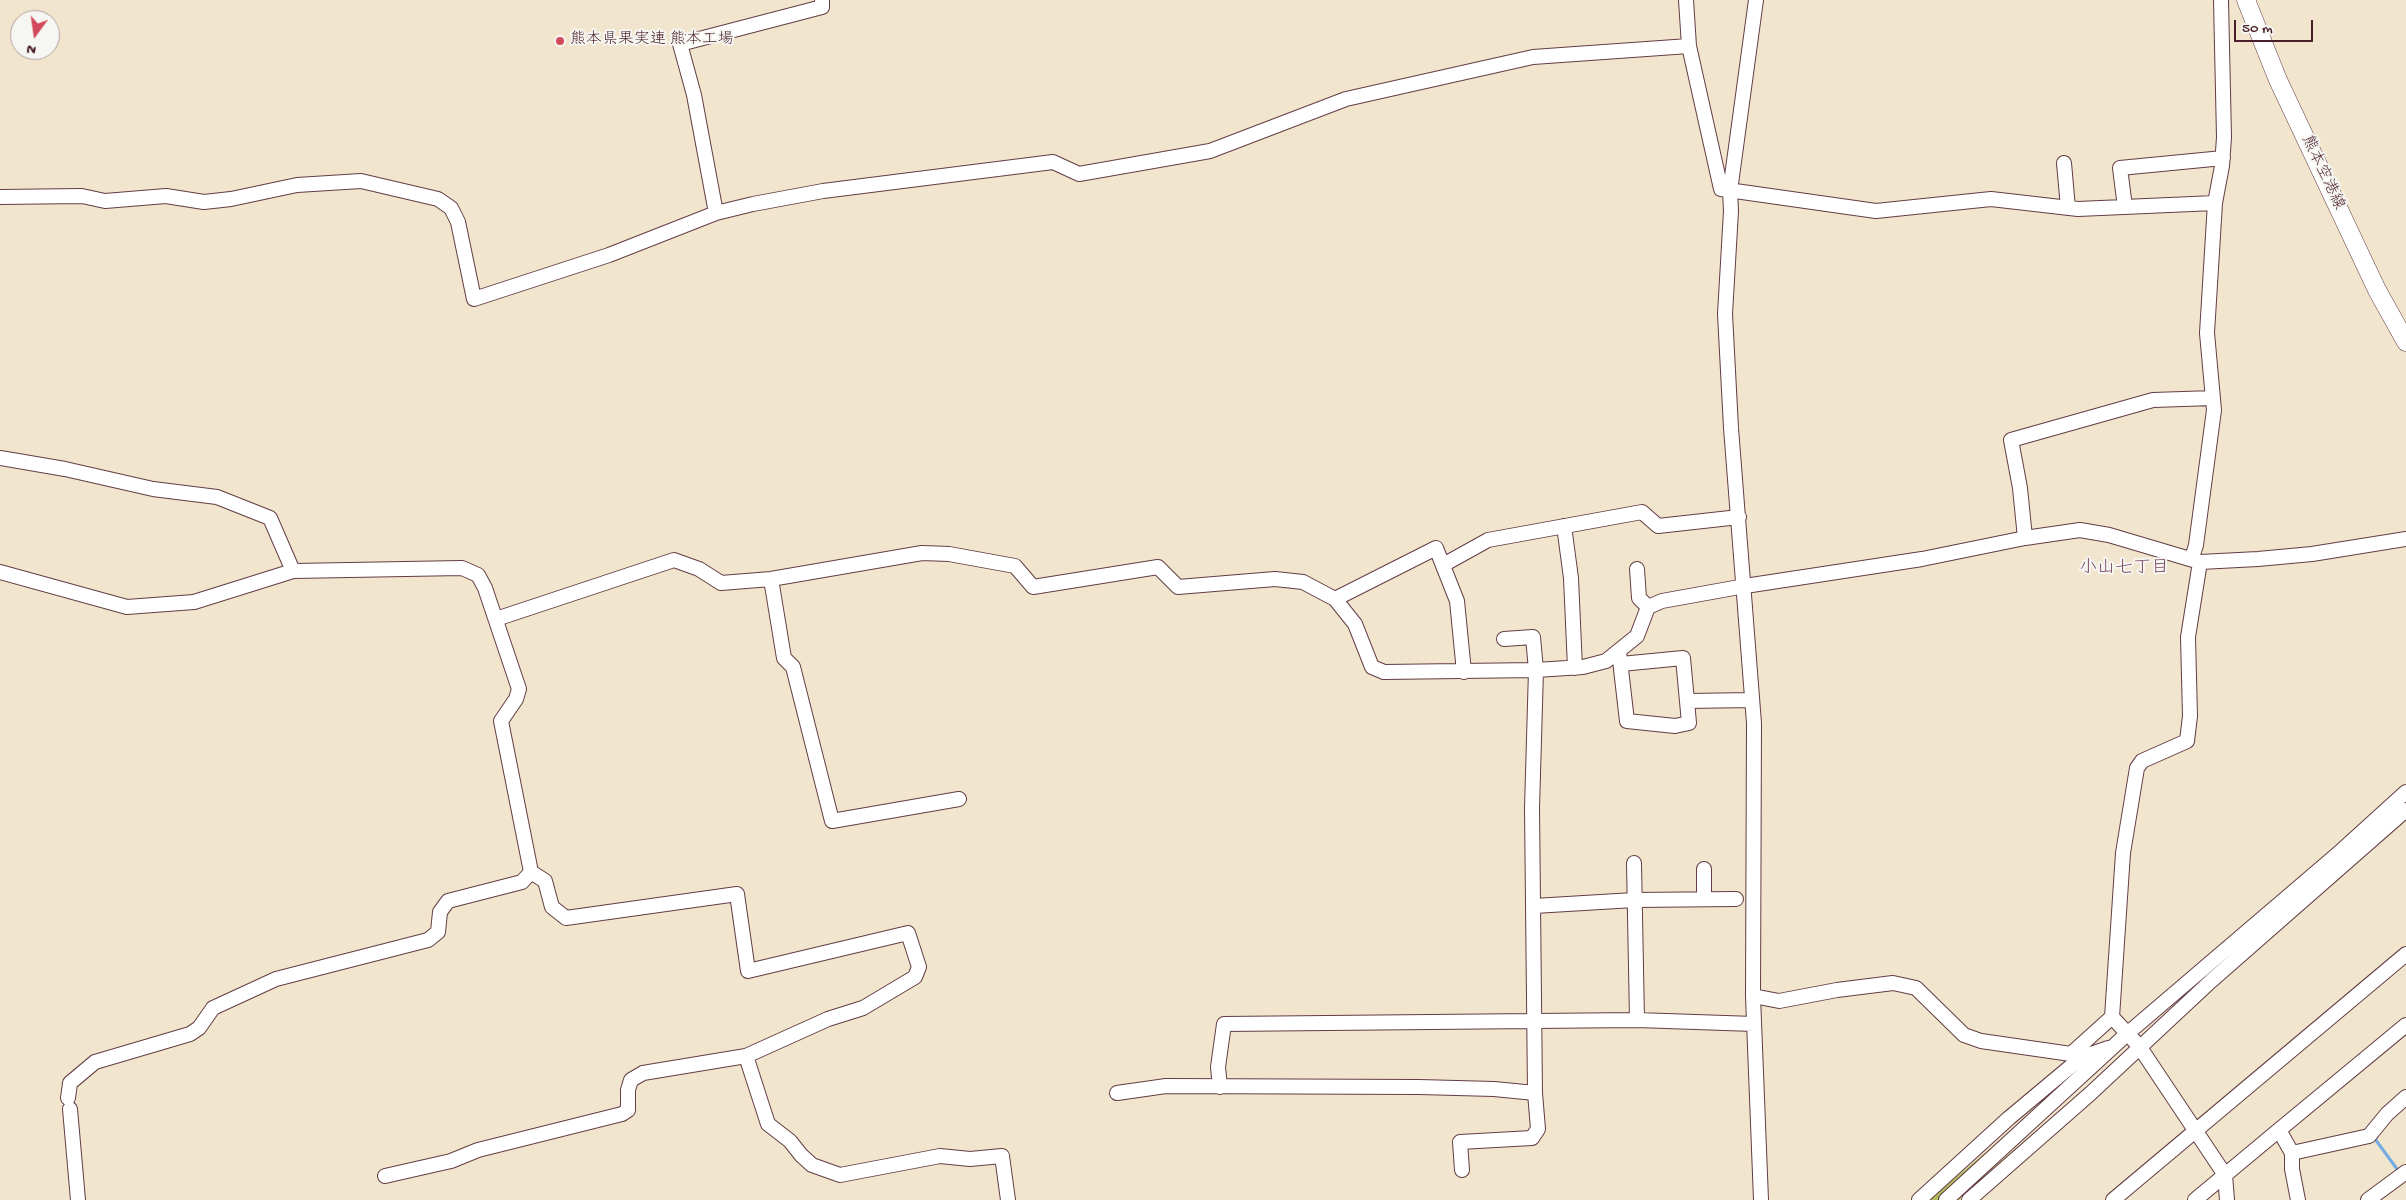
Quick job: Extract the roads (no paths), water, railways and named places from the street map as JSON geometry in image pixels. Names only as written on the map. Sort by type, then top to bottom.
[{"type":"main road","name":"熊本空港線","points":[[2246,0],[2278,80],[2377,290],[2406,342]]},
{"type":"street","points":[[716,213],[694,95],[680,44],[822,7],[822,0]]},
{"type":"street","points":[[1686,0],[1689,46],[1721,189],[1876,211],[1991,199],[2068,208],[2215,203]]},
{"type":"street","points":[[1756,0],[1730,191],[1731,211],[1725,314],[1731,428],[1745,586],[1752,700],[1753,996],[1761,1200]]},
{"type":"street","points":[[1753,996],[1779,1002],[1837,990],[1893,983],[1916,988],[1964,1035],[1980,1041],[2071,1054],[2112,1016],[2123,853],[2136,774],[2142,760],[2187,741],[2190,716],[2188,637],[2196,545],[2214,410],[2207,333],[2215,203],[2223,158],[2221,0]]},
{"type":"street","points":[[0,197],[82,196],[105,200],[166,196],[204,202],[231,199],[297,185],[360,181],[438,199],[452,208],[458,222],[474,299],[609,255],[716,213],[823,191],[1053,162],[1079,174],[1210,151],[1346,99],[1533,57],[1689,46]]},
{"type":"street","points":[[2125,207],[2120,168],[2223,158]]},
{"type":"street","points":[[2064,163],[2068,208]]},
{"type":"street","points":[[2025,538],[2020,488],[2011,440],[2153,400],[2213,398]]},
{"type":"street","points":[[0,458],[65,469],[153,489],[217,497],[270,518],[293,571]]},
{"type":"street","points":[[1443,565],[1488,540],[1642,512],[1658,526],[1739,517]]},
{"type":"street","points":[[1564,526],[1571,578],[1575,668]]},
{"type":"street","points":[[496,619],[674,560],[698,569],[721,583],[771,579],[922,553],[949,554],[1015,566],[1033,587],[1158,567],[1178,587],[1276,579],[1303,582],[1335,599],[1355,624],[1372,668],[1384,672],[1536,670],[1575,668],[1620,658],[1683,658],[1689,723],[1675,726],[1627,721],[1620,658],[1637,636],[1648,607],[1662,601],[1745,586],[1922,559],[2025,538],[2080,530],[2109,535],[2196,560],[2303,554],[2406,539]]},
{"type":"street","points":[[1335,599],[1436,548],[1457,601],[1464,672]]},
{"type":"street","points":[[0,572],[127,607],[194,602],[293,571],[462,568],[478,574],[496,619],[519,689],[516,699],[501,721],[531,872],[545,881],[552,907],[566,918],[737,894],[748,971],[908,933],[919,967],[915,977],[863,1008],[828,1019],[746,1056],[642,1073],[631,1080],[628,1090],[628,1110],[622,1114],[478,1150],[451,1161],[385,1176]]},
{"type":"street","points":[[1637,568],[1639,598],[1648,607]]},
{"type":"street","points":[[771,579],[784,658],[793,666],[832,821],[959,799]]},
{"type":"street","points":[[1462,1170],[1460,1142],[1532,1138],[1538,1129],[1535,1093],[1532,808],[1536,670],[1533,637],[1504,639]]},
{"type":"street","points":[[1687,701],[1752,700]]},
{"type":"street","points":[[1946,1200],[2128,1033],[2406,792]]},
{"type":"street","points":[[1969,1200],[2091,1094],[2139,1046],[2211,981],[2406,810]]},
{"type":"street","points":[[1634,863],[1637,1020]]},
{"type":"street","points":[[1704,869],[1704,900]]},
{"type":"street","points":[[78,1200],[69,1103],[70,1083],[95,1062],[190,1034],[199,1028],[213,1008],[276,979],[428,940],[438,932],[440,912],[448,901],[522,882],[531,872]]},
{"type":"street","points":[[1534,906],[1634,900],[1736,899]]},
{"type":"street","points":[[2113,1200],[2194,1130],[2406,954]]},
{"type":"street","points":[[2112,1016],[2139,1046],[2225,1175],[2228,1200]]},
{"type":"street","points":[[1220,1087],[1218,1067],[1224,1024],[1637,1020],[1754,1024]]},
{"type":"street","points":[[2196,1200],[2406,1025]]},
{"type":"street","points":[[1919,1200],[2009,1118],[2082,1057],[2114,1046]]},
{"type":"street","points":[[746,1056],[768,1124],[790,1141],[812,1165],[840,1175],[940,1156],[970,1159],[1002,1156],[1008,1200]]},
{"type":"street","points":[[1117,1093],[1166,1086],[1419,1087],[1494,1089],[1535,1093]]},
{"type":"street","points":[[2292,1153],[2369,1136],[2387,1114],[2406,1097]]},
{"type":"street","points":[[2278,1130],[2292,1153],[2292,1169],[2298,1200]]},
{"type":"street","points":[[2368,1200],[2406,1172]]},
{"type":"waterway","points":[[2377,1137],[2375,1139],[2397,1169]]},
{"type":"place","name":"熊本県果実連 熊本工場","points":[[560,41]]},
{"type":"district","name":"小山七丁目","points":[[2124,569]]}]
